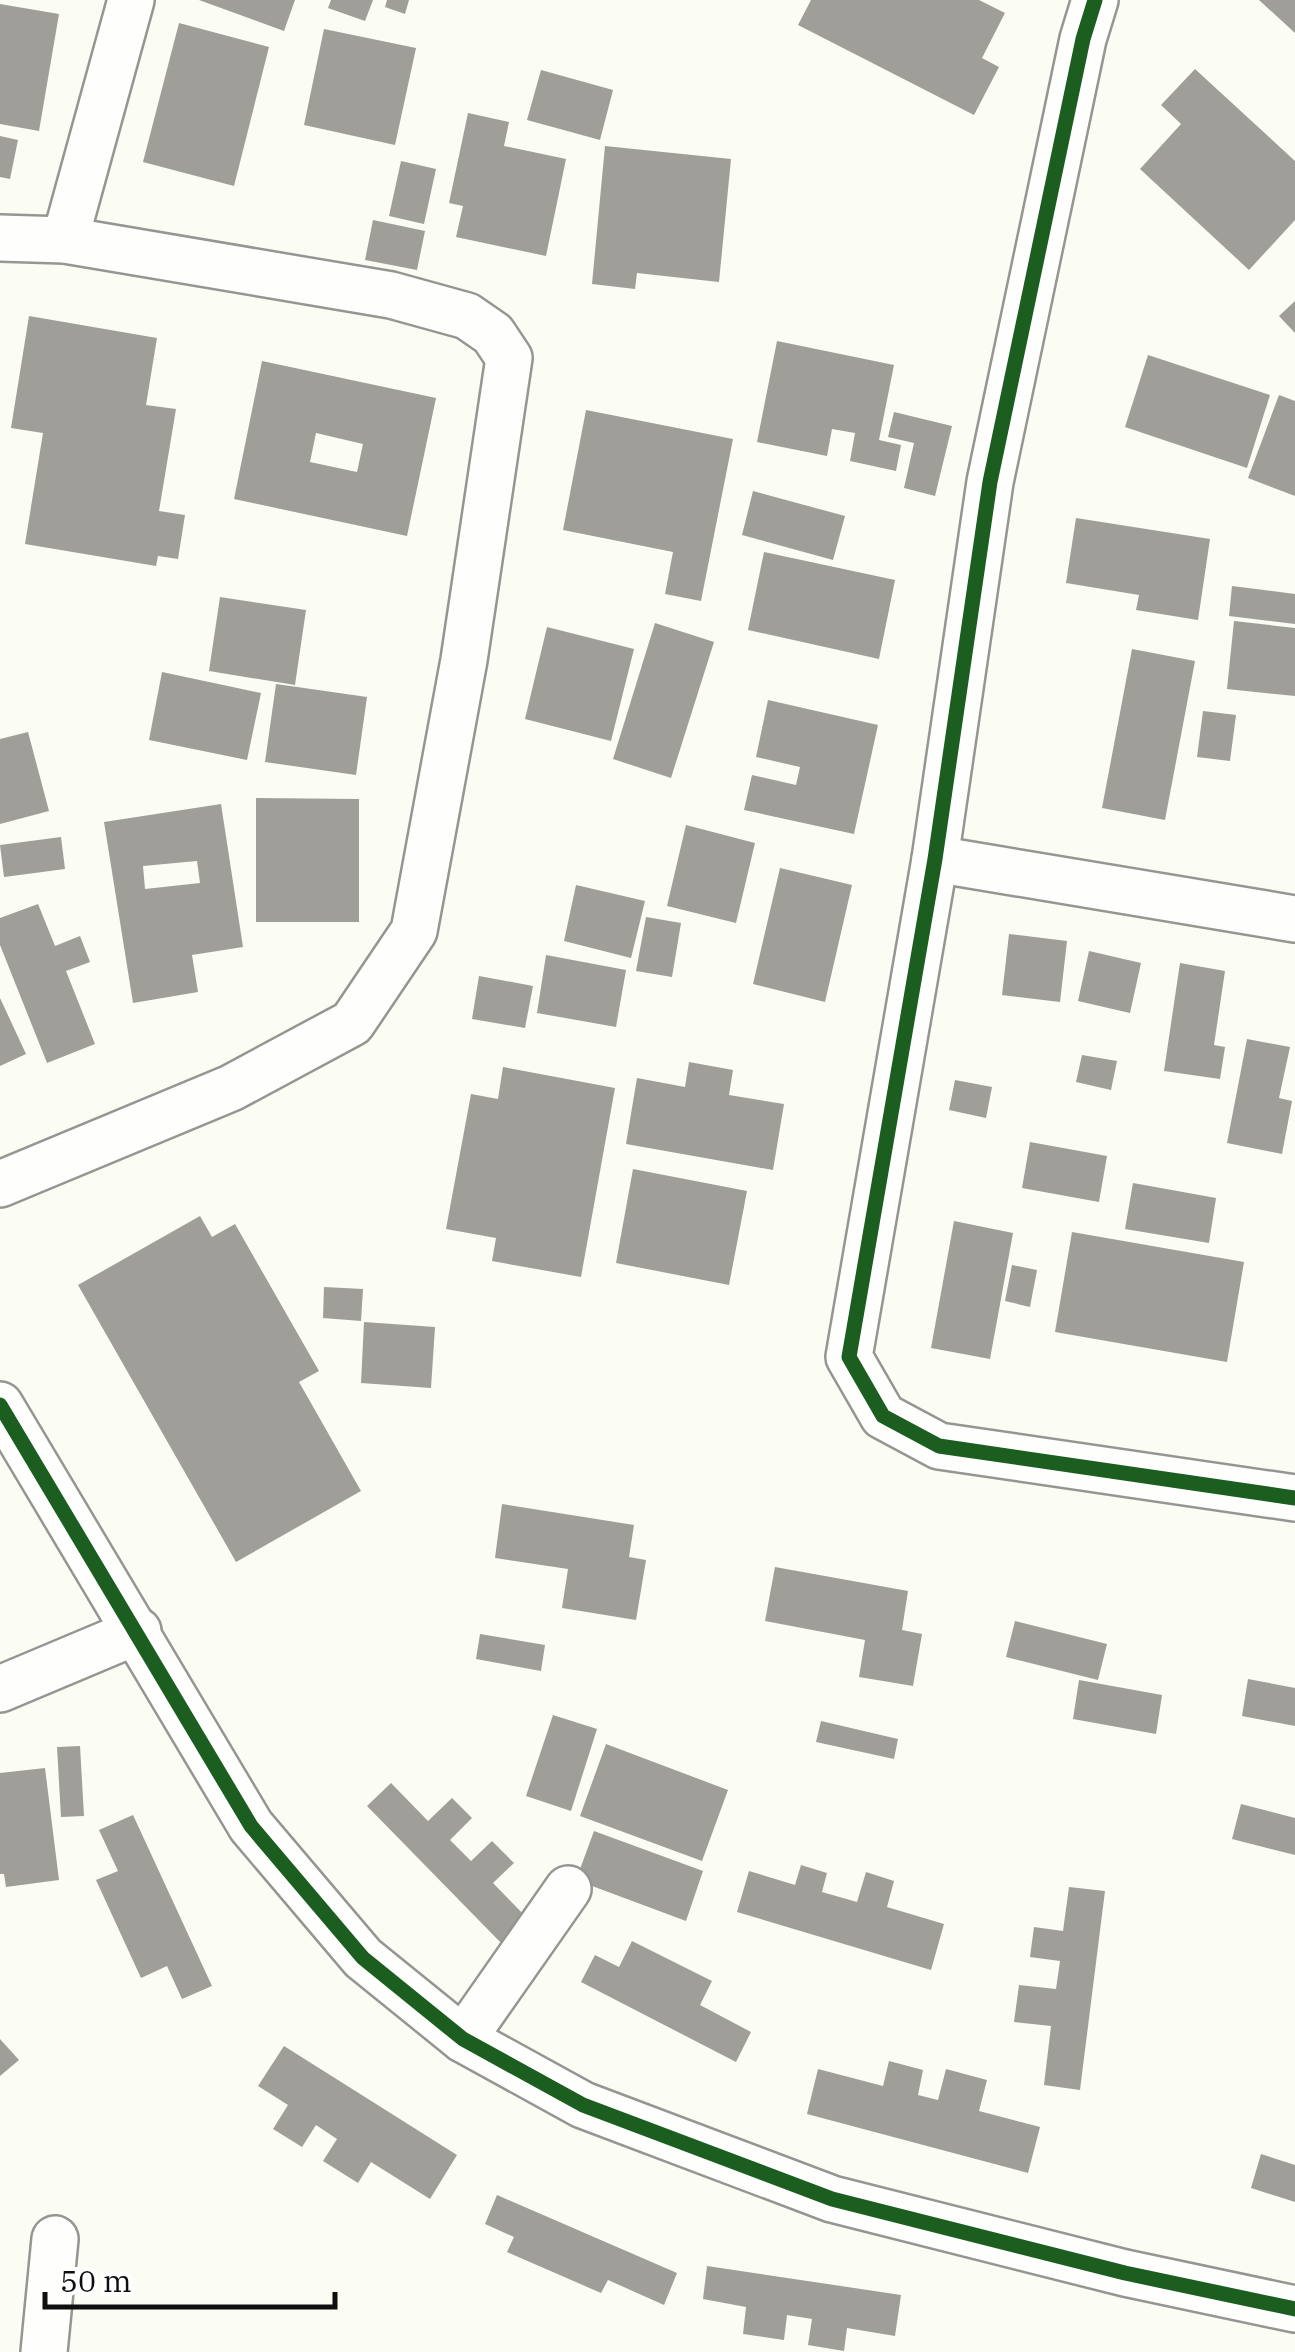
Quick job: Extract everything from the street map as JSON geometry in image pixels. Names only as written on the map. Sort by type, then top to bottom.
[{"type":"street","points":[[65,240],[131,0]]},
{"type":"street","points":[[1096,0],[1083,39],[990,482],[935,859],[850,1357],[883,1416],[939,1446],[1295,1498]]},
{"type":"street","points":[[0,238],[65,240],[391,295],[467,316],[492,334],[509,358],[464,660],[414,931],[352,1023],[230,1088],[0,1184]]},
{"type":"street","points":[[935,859],[1295,919]]},
{"type":"street","points":[[0,1405],[251,1826],[362,1958],[463,2040],[583,2105],[832,2199],[1125,2273],[1295,2310]]},
{"type":"street","points":[[0,1689],[138,1632]]},
{"type":"street","points":[[463,2040],[568,1890]]},
{"type":"street","points":[[44,2352],[55,2239]]},
{"type":"building","points":[[199,0],[295,0],[284,31]]},
{"type":"building","points":[[331,0],[373,0],[365,21],[328,8]]},
{"type":"building","points":[[387,0],[409,0],[405,14],[385,7]]},
{"type":"building","points":[[811,0],[979,0],[1005,13],[982,58],[999,67],[974,115],[798,25]]},
{"type":"building","points":[[1259,0],[1295,0],[1295,33]]},
{"type":"building","points":[[0,4],[59,14],[39,131],[0,124]]},
{"type":"building","points":[[179,23],[269,47],[234,186],[143,162]]},
{"type":"building","points":[[324,29],[416,48],[395,145],[304,125]]},
{"type":"building","points":[[1195,69],[1295,161],[1295,220],[1249,270],[1140,169],[1181,124],[1161,105]]},
{"type":"building","points":[[541,70],[613,90],[600,140],[527,120]]},
{"type":"building","points":[[468,113],[509,122],[504,146],[566,159],[546,256],[456,237],[463,206],[449,203]]},
{"type":"building","points":[[0,136],[18,140],[10,179],[0,177]]},
{"type":"building","points":[[605,146],[731,159],[719,282],[637,273],[635,289],[592,284]]},
{"type":"building","points":[[401,161],[436,169],[424,224],[389,216]]},
{"type":"building","points":[[373,220],[425,231],[417,270],[365,260]]},
{"type":"building","points":[[1295,301],[1295,333],[1279,316]]},
{"type":"building","points":[[29,316],[157,338],[146,405],[176,409],[159,511],[185,515],[178,559],[158,556],[156,566],[25,544],[43,433],[11,428]]},
{"type":"building","points":[[777,341],[894,365],[879,440],[901,445],[896,471],[850,461],[855,433],[832,429],[827,456],[757,442]]},
{"type":"building","points":[[1148,355],[1270,395],[1247,468],[1125,427]]},
{"type":"building","points":[[262,361],[436,398],[407,536],[234,499]],"holes":[[[316,433],[363,444],[357,472],[310,462]]]},
{"type":"building","points":[[1279,395],[1295,401],[1295,496],[1248,478]]},
{"type":"building","points":[[586,410],[733,439],[701,601],[665,594],[673,552],[563,530]]},
{"type":"building","points":[[894,412],[952,426],[935,496],[904,488],[914,443],[888,437]]},
{"type":"building","points":[[753,491],[845,516],[833,560],[742,535]]},
{"type":"building","points":[[1076,518],[1210,539],[1198,620],[1136,610],[1139,595],[1066,583]]},
{"type":"building","points":[[764,552],[895,580],[879,659],[748,630]]},
{"type":"building","points":[[1232,586],[1295,594],[1295,624],[1229,616]]},
{"type":"building","points":[[220,597],[306,610],[295,685],[209,671]]},
{"type":"building","points":[[1234,621],[1295,628],[1295,696],[1227,689]]},
{"type":"building","points":[[655,623],[714,642],[671,778],[613,759]]},
{"type":"building","points":[[547,627],[634,649],[611,741],[525,719]]},
{"type":"building","points":[[1132,649],[1195,661],[1165,820],[1102,808]]},
{"type":"building","points":[[162,672],[261,693],[247,760],[149,740]]},
{"type":"building","points":[[276,684],[367,697],[356,775],[265,762]]},
{"type":"building","points":[[768,700],[878,725],[854,834],[744,810],[752,775],[796,785],[800,767],[756,757]]},
{"type":"building","points":[[1203,711],[1236,715],[1230,761],[1197,757]]},
{"type":"building","points":[[28,732],[49,811],[0,824],[0,739]]},
{"type":"building","points":[[256,798],[359,799],[359,922],[256,922]]},
{"type":"building","points":[[221,804],[243,947],[192,955],[198,992],[133,1003],[104,822]],"holes":[[[197,861],[200,883],[145,889],[143,866]]]},
{"type":"building","points":[[686,825],[755,843],[736,923],[667,906]]},
{"type":"building","points":[[61,837],[65,869],[4,877],[0,845]]},
{"type":"building","points":[[780,868],[852,885],[825,1002],[753,984]]},
{"type":"building","points":[[576,885],[645,901],[631,958],[564,941]]},
{"type":"building","points":[[38,904],[55,946],[80,936],[90,962],[66,971],[95,1044],[47,1063],[0,945],[0,918]]},
{"type":"building","points":[[646,917],[681,923],[672,977],[636,971]]},
{"type":"building","points":[[1009,934],[1067,941],[1060,1002],[1002,995]]},
{"type":"building","points":[[1089,951],[1141,963],[1130,1013],[1078,1001]]},
{"type":"building","points":[[546,955],[626,970],[616,1027],[537,1013]]},
{"type":"building","points":[[1180,963],[1225,971],[1214,1045],[1225,1047],[1220,1079],[1164,1071]]},
{"type":"building","points":[[479,976],[533,986],[525,1028],[472,1019]]},
{"type":"building","points":[[0,998],[26,1054],[0,1066]]},
{"type":"building","points":[[1247,1039],[1290,1047],[1279,1098],[1292,1101],[1282,1154],[1227,1143]]},
{"type":"building","points":[[1082,1055],[1117,1061],[1111,1090],[1076,1082]]},
{"type":"building","points":[[689,1062],[733,1070],[729,1095],[784,1104],[773,1170],[626,1144],[637,1078],[685,1087]]},
{"type":"building","points":[[503,1067],[615,1088],[581,1277],[492,1261],[496,1238],[446,1229],[471,1094],[498,1099]]},
{"type":"building","points":[[955,1080],[992,1087],[986,1118],[949,1110]]},
{"type":"building","points":[[1030,1142],[1107,1156],[1099,1202],[1022,1188]]},
{"type":"building","points":[[633,1169],[747,1191],[729,1285],[616,1263]]},
{"type":"building","points":[[1133,1183],[1216,1198],[1209,1243],[1125,1229]]},
{"type":"building","points":[[200,1216],[212,1237],[235,1224],[319,1371],[299,1382],[361,1491],[236,1562],[78,1285]]},
{"type":"building","points":[[954,1221],[1013,1233],[990,1359],[931,1348]]},
{"type":"building","points":[[1072,1232],[1244,1262],[1227,1362],[1055,1332]]},
{"type":"building","points":[[1012,1265],[1037,1270],[1030,1307],[1005,1301]]},
{"type":"building","points":[[324,1287],[363,1289],[361,1321],[323,1318]]},
{"type":"building","points":[[364,1322],[435,1327],[431,1388],[361,1383]]},
{"type":"building","points":[[502,1504],[634,1525],[629,1557],[646,1560],[636,1620],[562,1608],[568,1569],[495,1558]]},
{"type":"building","points":[[775,1567],[908,1591],[902,1630],[922,1634],[913,1686],[859,1677],[865,1640],[765,1621]]},
{"type":"building","points":[[1015,1621],[1107,1644],[1098,1680],[1006,1657]]},
{"type":"building","points":[[480,1634],[545,1645],[541,1671],[476,1659]]},
{"type":"building","points":[[1248,1679],[1295,1688],[1295,1726],[1242,1716]]},
{"type":"building","points":[[1079,1680],[1162,1695],[1156,1734],[1073,1719]]},
{"type":"building","points":[[553,1715],[597,1729],[571,1811],[526,1796]]},
{"type":"building","points":[[821,1721],[898,1739],[894,1759],[816,1742]]},
{"type":"building","points":[[606,1744],[728,1790],[702,1861],[580,1816]]},
{"type":"building","points":[[80,1746],[84,1816],[61,1817],[57,1747]]},
{"type":"building","points":[[45,1768],[59,1880],[6,1887],[4,1874],[0,1874],[0,1773]]},
{"type":"building","points":[[391,1783],[428,1821],[452,1798],[472,1818],[450,1840],[471,1861],[492,1841],[514,1863],[493,1883],[531,1922],[505,1947],[367,1806]]},
{"type":"building","points":[[1241,1804],[1295,1818],[1295,1855],[1232,1839]]},
{"type":"building","points":[[133,1815],[212,1986],[182,1999],[167,1966],[141,1978],[96,1880],[118,1871],[99,1830]]},
{"type":"building","points":[[594,1831],[703,1871],[686,1921],[576,1880]]},
{"type":"building","points":[[801,1865],[827,1873],[822,1892],[857,1902],[866,1872],[894,1881],[887,1907],[944,1924],[931,1970],[737,1912],[749,1871],[795,1885]]},
{"type":"building","points":[[1069,1887],[1105,1891],[1080,2090],[1044,2085],[1051,2026],[1014,2022],[1019,1985],[1056,1989],[1060,1961],[1030,1957],[1034,1927],[1063,1931]]},
{"type":"building","points":[[632,1941],[712,1981],[700,2005],[751,2032],[736,2062],[581,1982],[595,1955],[619,1967]]},
{"type":"building","points":[[0,2039],[19,2060],[0,2076]]},
{"type":"building","points":[[284,2046],[457,2155],[430,2199],[371,2162],[358,2183],[323,2161],[337,2139],[316,2125],[302,2147],[273,2129],[288,2105],[258,2086]]},
{"type":"building","points":[[889,2061],[923,2070],[918,2095],[938,2100],[946,2069],[987,2080],[979,2111],[1040,2127],[1028,2173],[807,2114],[818,2069],[883,2086]]},
{"type":"building","points":[[1261,2154],[1295,2165],[1295,2202],[1251,2188]]},
{"type":"building","points":[[497,2195],[677,2273],[664,2305],[608,2280],[601,2293],[507,2252],[514,2237],[485,2224]]},
{"type":"building","points":[[707,2266],[901,2295],[895,2336],[847,2328],[844,2351],[808,2345],[812,2319],[787,2315],[784,2340],[743,2334],[746,2307],[703,2299]]},
{"type":"cycle path","points":[[1095,0],[1083,39],[990,482],[935,859],[849,1357],[883,1416],[939,1446],[1295,1498]]},
{"type":"cycle path","points":[[0,1405],[251,1826],[363,1958],[463,2039],[583,2105],[832,2199],[1125,2273],[1295,2309]]}]
